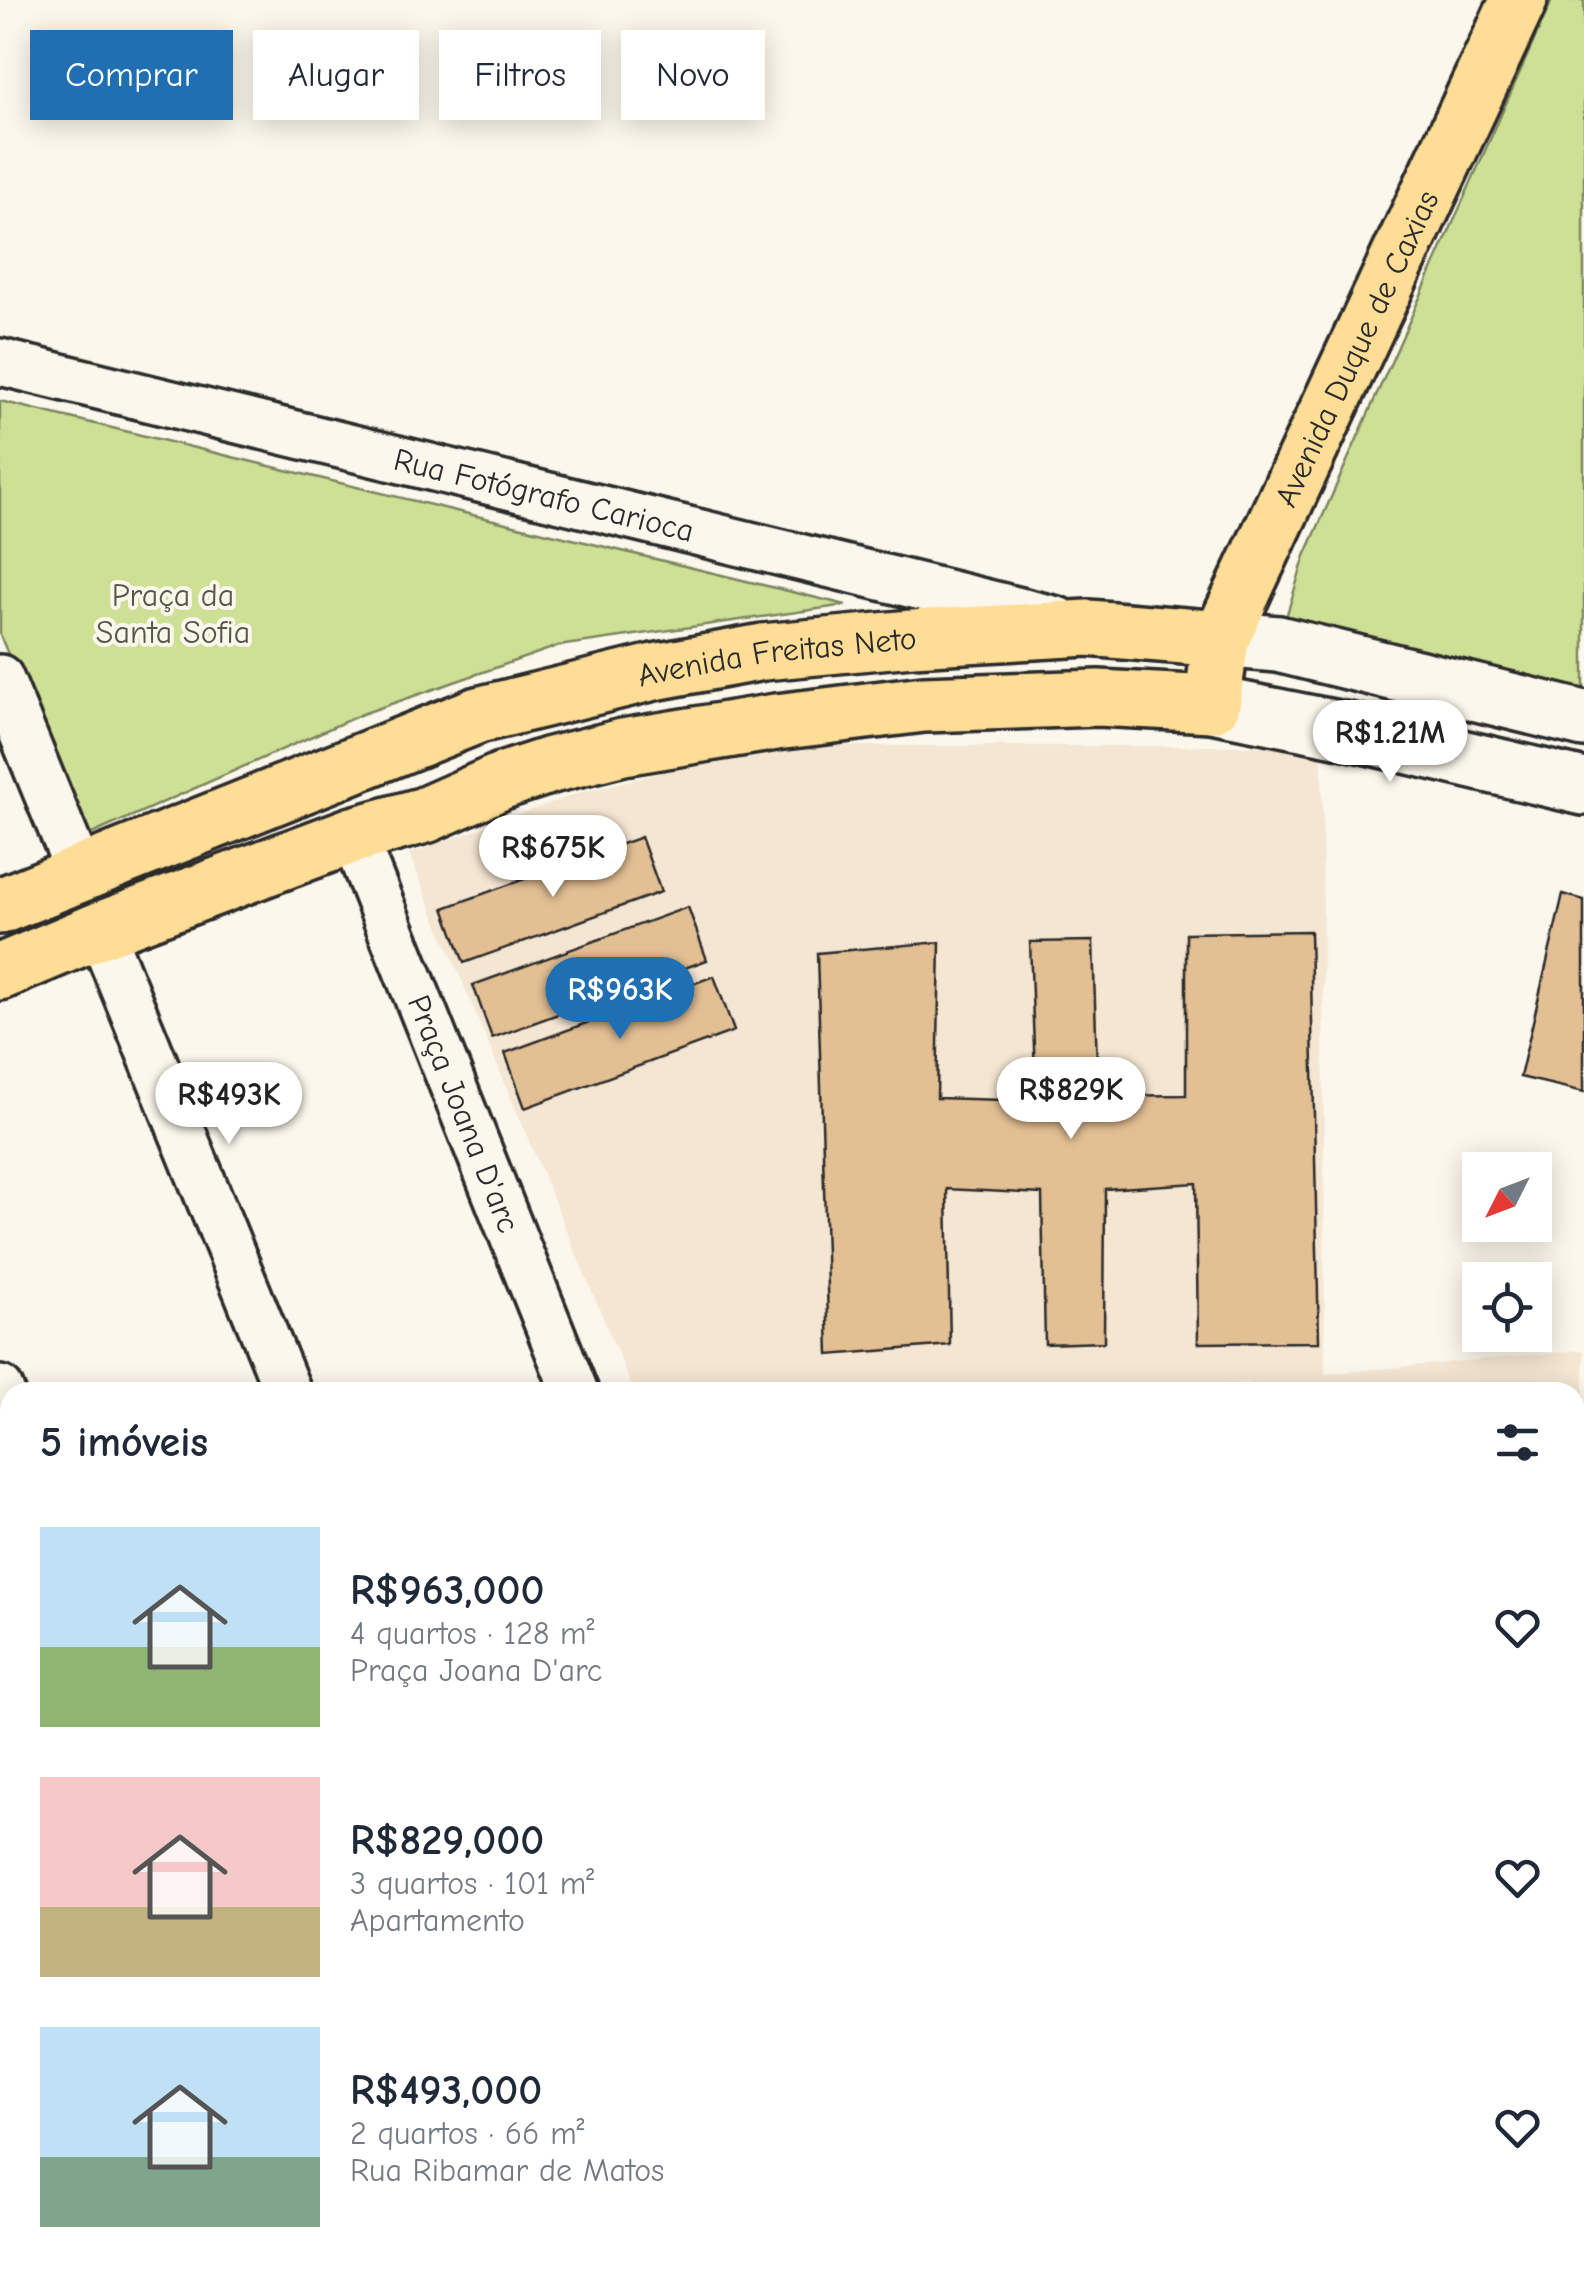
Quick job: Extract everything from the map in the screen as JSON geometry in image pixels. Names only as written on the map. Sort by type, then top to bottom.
[{"type":"main road","name":"Avenida Duque de Caxias","points":[[1212,704],[1221,639],[1520,0]]},
{"type":"main road","name":"Avenida Freitas Neto","points":[[0,906],[414,738],[478,716],[566,691],[764,652],[912,638],[1088,628],[1278,644],[1584,719]]},
{"type":"main road","name":"Avenida Freitas Neto","points":[[0,972],[100,930],[353,836],[425,814],[551,764],[623,747],[776,722],[924,704],[1098,698],[1212,704],[1347,731],[1584,787]]},
{"type":"street","name":"Rua Fotógrafo Carioca","points":[[0,362],[1088,628]]},
{"type":"street","points":[[0,678],[80,874]]},
{"type":"street","name":"Praça Joana D'arc","points":[[353,836],[571,1382]]},
{"type":"street","points":[[100,930],[284,1382]]},
{"type":"shaded area","points":[[773,746],[1322,746],[1325,1374],[1584,1350],[1584,1382],[630,1382],[409,854],[581,792]]},
{"type":"green space","points":[[1552,0],[1584,0],[1584,714],[1278,643],[1305,556]]},
{"type":"green space","name":"Praça da Santa Sofia","points":[[0,401],[846,605],[558,646],[362,714],[85,837],[0,635]]},
{"type":"building","points":[[641,837],[661,892],[464,963],[444,908]]},
{"type":"building","points":[[1563,894],[1584,900],[1584,1092],[1520,1077]]},
{"type":"building","points":[[688,907],[707,960],[492,1038],[473,985]]},
{"type":"building","points":[[1310,931],[1319,1342],[1198,1343],[1196,1183],[1105,1189],[1104,1342],[1045,1344],[1042,1194],[947,1189],[950,1345],[829,1355],[817,953],[940,942],[937,1098],[1036,1101],[1030,942],[1093,941],[1098,1096],[1186,1095],[1186,933]]},
{"type":"building","points":[[714,976],[734,1031],[525,1108],[505,1053]]}]
